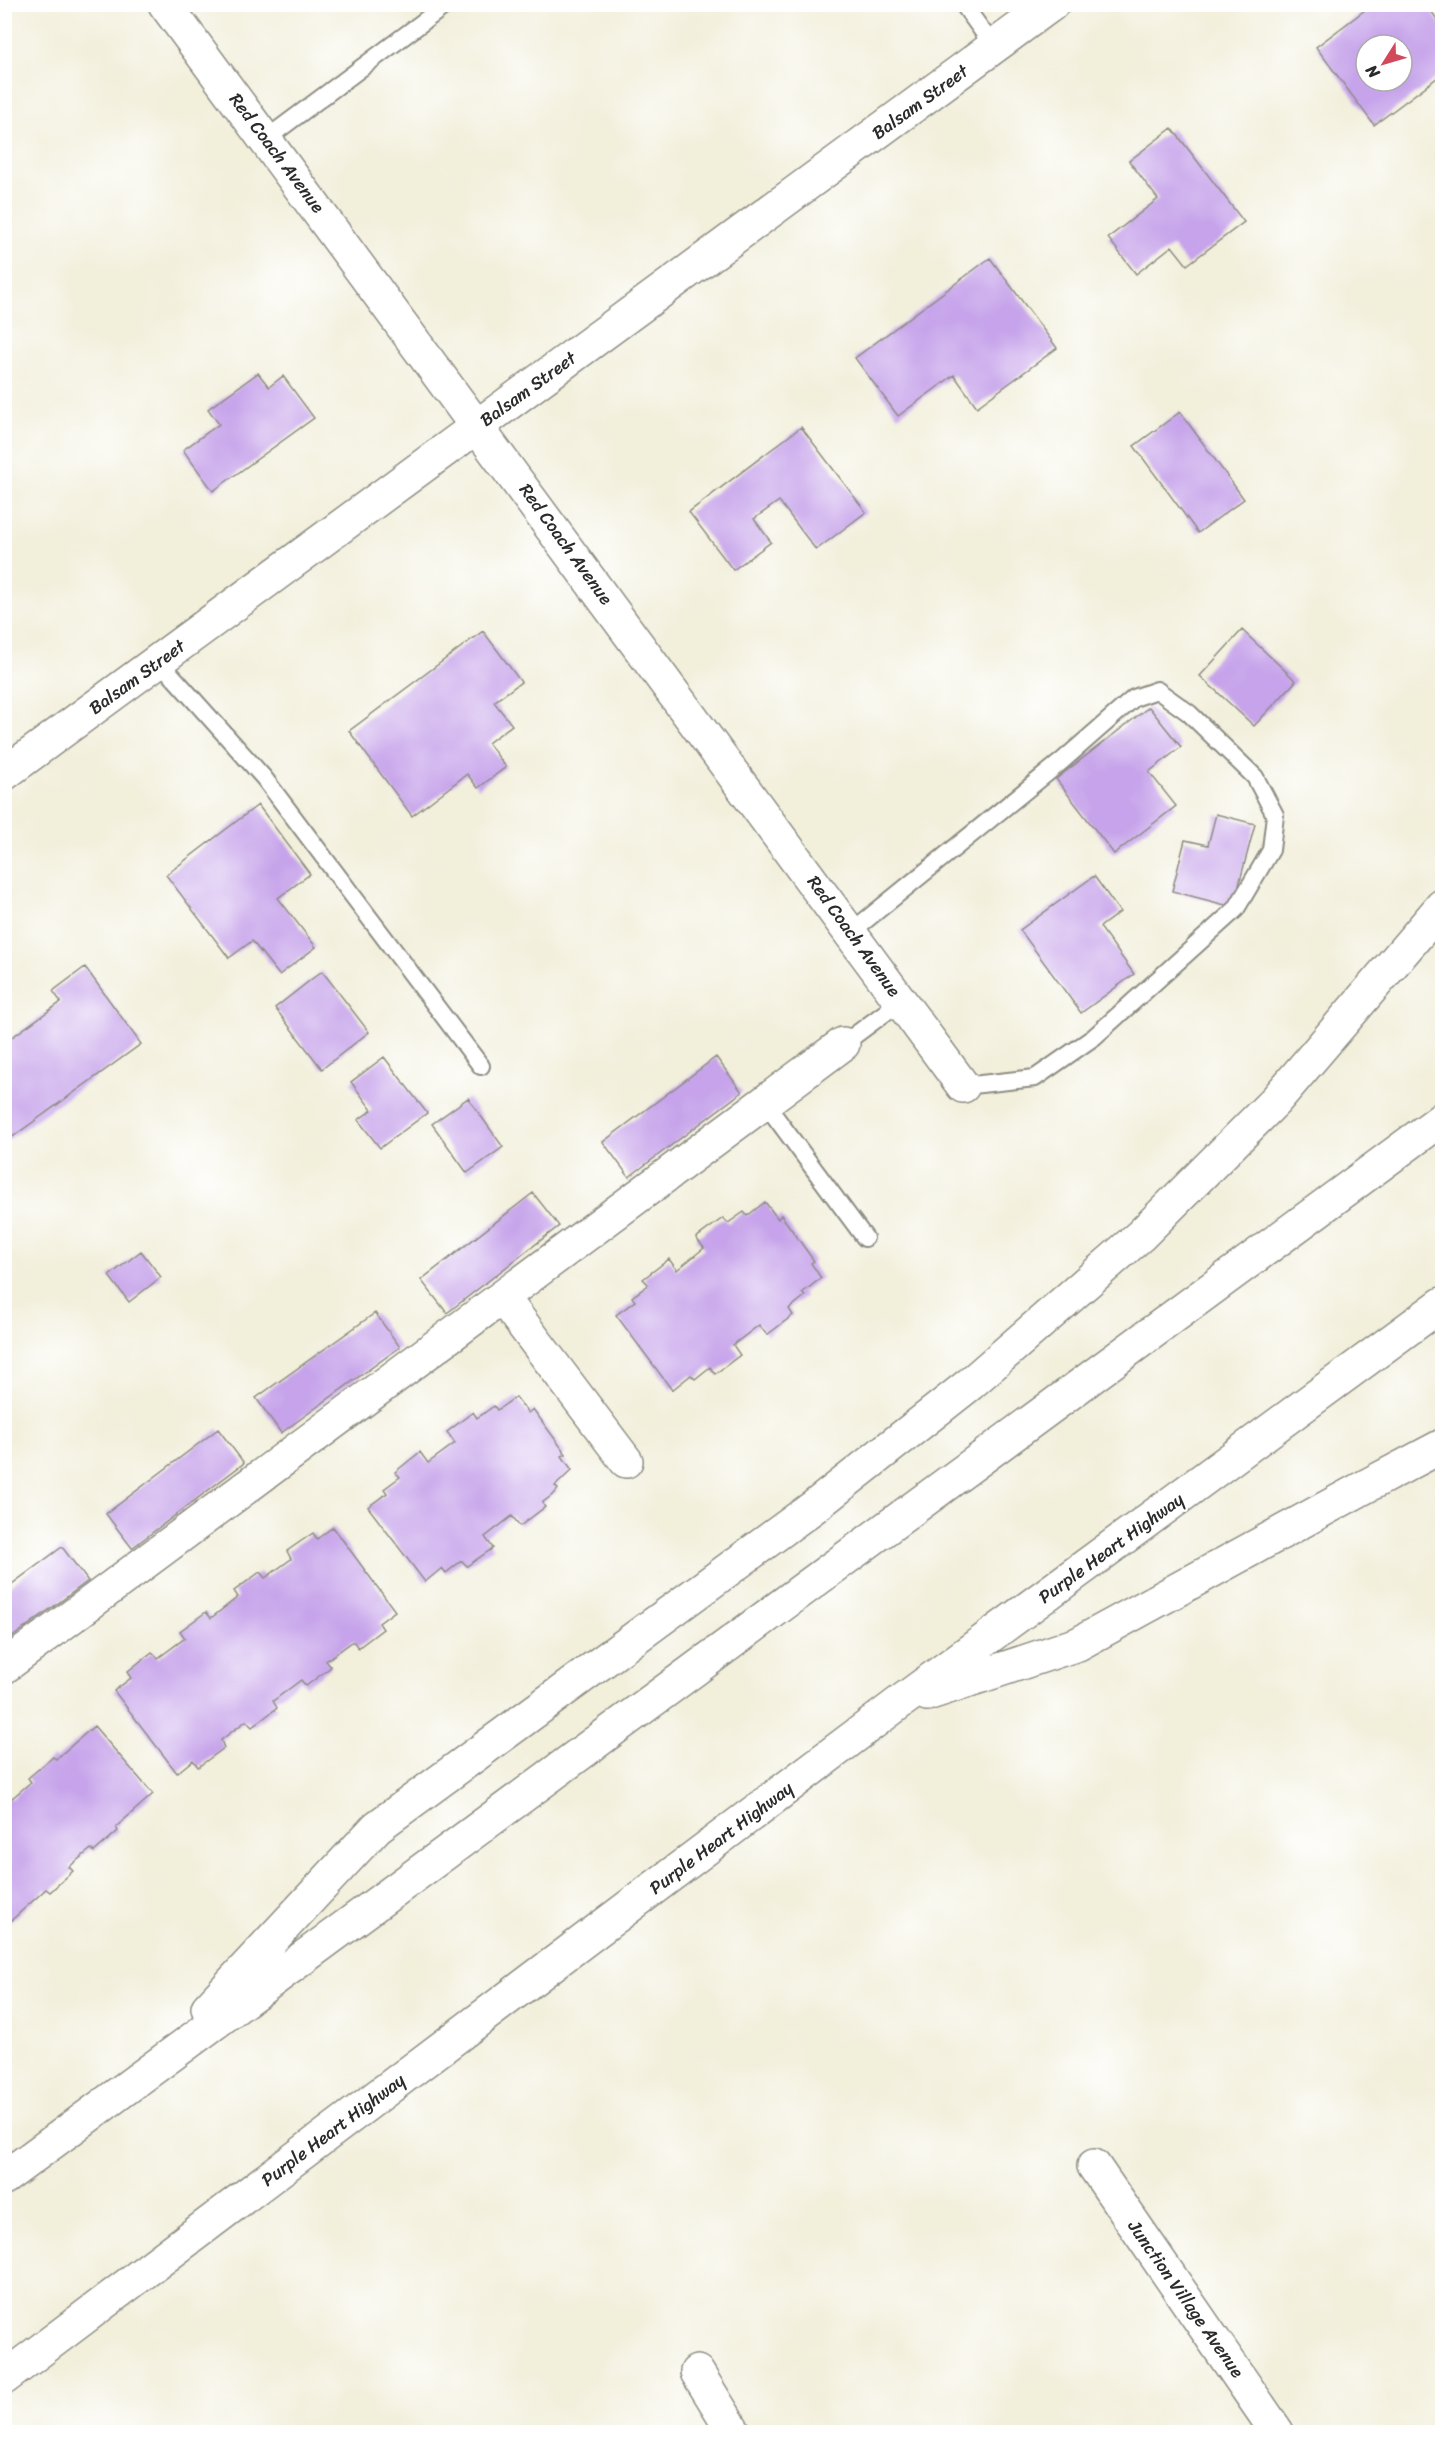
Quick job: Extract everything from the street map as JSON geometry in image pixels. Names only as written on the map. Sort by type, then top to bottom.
[{"type":"main road","name":"Red Coach Avenue","points":[[165,4],[963,1086]]},
{"type":"main road","name":"Balsam Street","points":[[4,774],[1052,4]]},
{"type":"main road","points":[[153,2067],[377,1827],[815,1506],[969,1384],[1141,1235],[1276,1100],[1443,906]]},
{"type":"main road","points":[[4,1667],[843,1044]]},
{"type":"main road","points":[[4,2178],[1443,1119]]},
{"type":"main road","points":[[502,1298],[626,1461]]},
{"type":"main road","name":"Purple Heart Highway","points":[[4,2378],[899,1704],[1443,1304]]},
{"type":"main road","points":[[899,1704],[1078,1644],[1443,1446]]},
{"type":"main road","name":"Junction Village Avenue","points":[[1094,2166],[1277,2433]]},
{"type":"main road","points":[[697,2372],[734,2433]]},
{"type":"lane","points":[[266,139],[447,4]]},
{"type":"lane","points":[[963,4],[994,47]]},
{"type":"lane","points":[[159,661],[264,778],[481,1066]]},
{"type":"lane","points":[[851,932],[1062,761],[1134,698],[1157,690],[1189,713],[1255,777],[1275,815],[1271,850],[1236,909],[1094,1037],[1035,1078],[963,1086]]},
{"type":"lane","points":[[843,1044],[901,1001]]},
{"type":"lane","points":[[765,1102],[866,1238]]},
{"type":"building","points":[[1373,4],[1426,4],[1442,26],[1442,74],[1374,125],[1316,47]]},
{"type":"building","points":[[1172,128],[1244,222],[1187,265],[1172,246],[1136,274],[1108,238],[1158,199],[1129,161]]},
{"type":"building","points":[[990,258],[1057,348],[977,407],[954,375],[898,416],[855,358]]},
{"type":"building","points":[[258,373],[269,387],[283,376],[314,418],[213,491],[183,450],[219,424],[208,409]]},
{"type":"building","points":[[1180,412],[1244,499],[1198,533],[1134,446]]},
{"type":"building","points":[[801,427],[866,512],[816,550],[779,501],[754,519],[771,542],[733,570],[689,512]]},
{"type":"building","points":[[1242,630],[1296,681],[1254,726],[1200,676]]},
{"type":"building","points":[[483,631],[521,682],[494,702],[512,725],[488,743],[506,767],[478,788],[467,774],[412,816],[349,731]]},
{"type":"building","points":[[1149,707],[1181,747],[1149,772],[1176,806],[1114,854],[1056,779]]},
{"type":"building","points":[[258,805],[310,874],[278,898],[316,947],[279,975],[252,941],[229,958],[166,875]]},
{"type":"building","points":[[1216,814],[1255,824],[1233,907],[1172,891],[1185,840],[1208,845]]},
{"type":"building","points":[[1094,876],[1120,912],[1100,927],[1134,974],[1081,1013],[1020,930]]},
{"type":"building","points":[[85,967],[141,1044],[4,1143],[4,1043],[61,1002],[53,991]]},
{"type":"building","points":[[322,971],[369,1032],[322,1069],[275,1008]]},
{"type":"building","points":[[384,1057],[427,1113],[380,1148],[358,1120],[372,1110],[351,1082]]},
{"type":"building","points":[[716,1057],[742,1092],[629,1177],[603,1142]]},
{"type":"building","points":[[468,1098],[503,1147],[467,1173],[432,1124]]},
{"type":"building","points":[[533,1193],[559,1226],[447,1313],[421,1280]]},
{"type":"building","points":[[765,1202],[778,1219],[781,1215],[814,1261],[811,1263],[821,1278],[802,1293],[805,1296],[789,1309],[793,1315],[767,1335],[759,1325],[733,1345],[740,1355],[715,1374],[710,1367],[695,1379],[691,1375],[672,1390],[616,1315],[635,1301],[632,1297],[647,1286],[648,1284],[643,1279],[669,1259],[677,1270],[704,1248],[696,1238],[723,1218],[728,1223],[744,1212],[747,1216]]},
{"type":"building","points":[[141,1251],[161,1277],[129,1302],[109,1276]]},
{"type":"building","points":[[375,1313],[400,1347],[281,1433],[256,1398]]},
{"type":"building","points":[[516,1397],[528,1413],[533,1409],[566,1454],[562,1456],[572,1470],[555,1486],[558,1489],[555,1493],[542,1503],[545,1507],[520,1526],[512,1516],[485,1537],[493,1548],[467,1566],[462,1561],[446,1573],[442,1568],[425,1582],[368,1507],[387,1493],[384,1489],[400,1477],[395,1472],[420,1452],[428,1463],[455,1443],[447,1432],[473,1412],[477,1418],[494,1406],[497,1410]]},
{"type":"building","points":[[218,1429],[244,1463],[132,1548],[106,1514]]},
{"type":"building","points":[[333,1527],[395,1611],[379,1623],[383,1629],[358,1648],[352,1642],[326,1661],[331,1667],[306,1686],[301,1680],[273,1701],[277,1708],[252,1727],[246,1721],[221,1740],[224,1748],[198,1767],[193,1760],[177,1773],[114,1691],[131,1678],[127,1672],[152,1652],[158,1658],[185,1638],[180,1631],[206,1612],[211,1618],[238,1597],[234,1591],[260,1572],[265,1578],[291,1559],[287,1551],[313,1533],[317,1539]]},
{"type":"building","points":[[62,1547],[88,1581],[4,1643],[4,1590]]},
{"type":"building","points":[[94,1726],[153,1794],[116,1827],[118,1831],[94,1852],[91,1849],[69,1867],[73,1871],[50,1892],[46,1889],[4,1927],[4,1799],[8,1796],[11,1799],[31,1782],[28,1778],[53,1757],[56,1759]]}]
